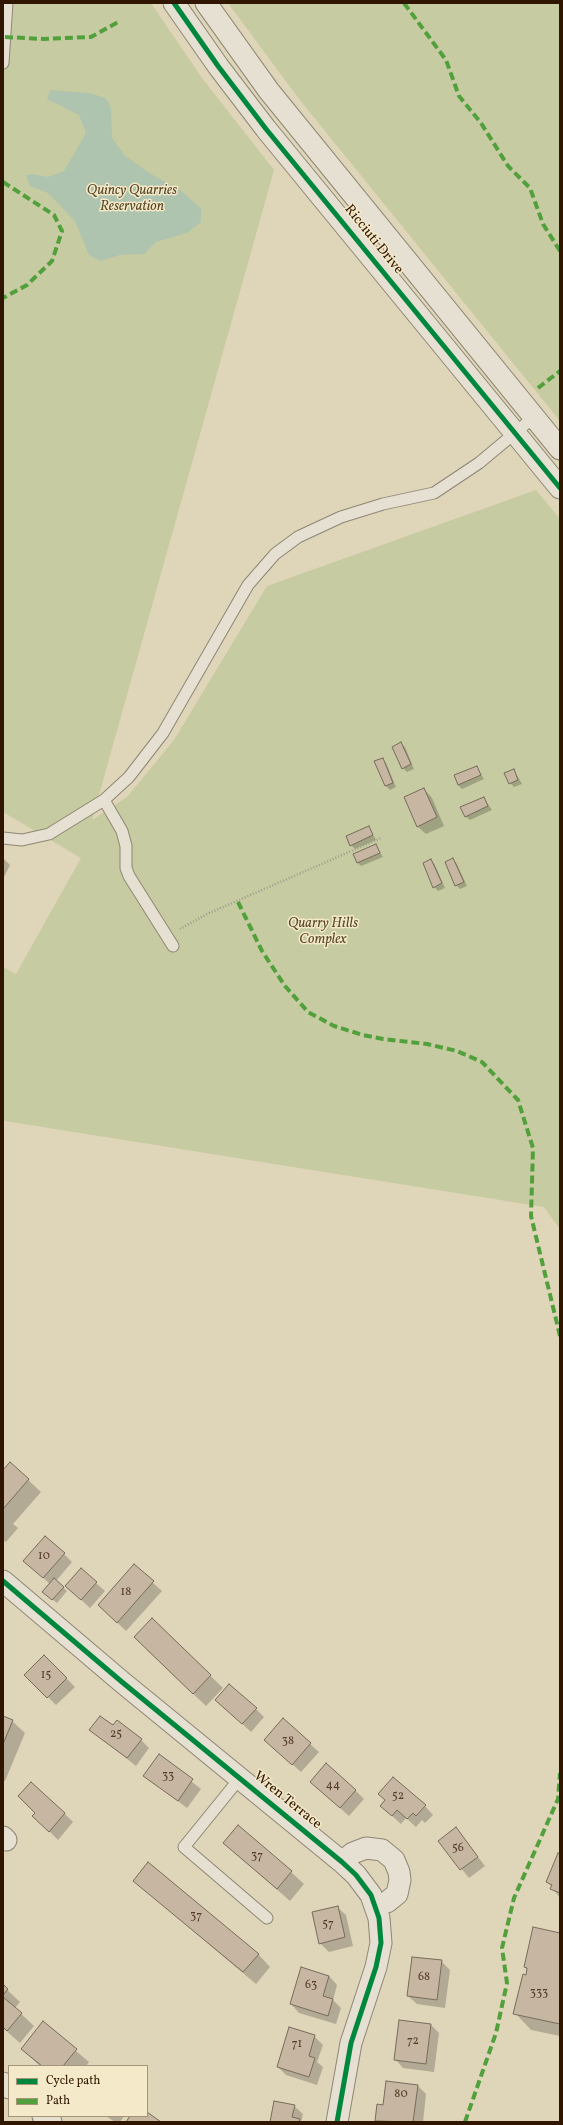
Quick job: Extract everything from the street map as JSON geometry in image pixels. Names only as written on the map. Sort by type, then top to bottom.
[{"type":"street","name":"Ricciuti Drive","points":[[174,3],[218,66],[258,119],[560,488]]},
{"type":"street","name":"Ricciuti Drive","points":[[206,3],[269,91],[560,449]]},
{"type":"street","name":"Wren Terrace","points":[[3,1581],[342,1862],[364,1884],[376,1906],[381,1930],[379,1956],[354,2030],[337,2122]]},
{"type":"street","points":[[342,1862],[353,1853],[366,1848],[382,1850],[394,1860],[400,1880],[396,1894],[387,1902],[376,1906]]},
{"type":"lane","points":[[3,62],[7,3]]},
{"type":"lane","points":[[3,838],[22,840],[40,837],[104,800],[129,777],[147,755],[162,733],[248,585],[275,554],[298,537],[341,517],[383,504],[434,493],[479,463],[534,417]]},
{"type":"lane","points":[[104,800],[122,831],[126,846],[126,868],[129,876],[170,941]]},
{"type":"lane","points":[[240,1778],[184,1847],[267,1918]]},
{"type":"path","points":[[170,941],[200,918],[381,838]]},
{"type":"green space","name":"Quarry Hills Complex","points":[[3,3],[151,3],[202,78],[274,170],[92,820],[127,797],[174,740],[267,586],[536,490],[560,519],[560,1229],[544,1207],[5,1121],[3,1116],[3,967],[16,974],[81,858],[3,812]]},
{"type":"green space","points":[[228,3],[560,3],[560,421],[299,99]]},
{"type":"shaded area","points":[[50,90],[89,93],[106,98],[111,108],[112,138],[125,156],[151,174],[180,190],[201,208],[201,222],[187,233],[156,242],[144,254],[120,255],[100,261],[89,255],[75,221],[48,193],[30,186],[26,175],[34,174],[48,177],[64,171],[86,133],[79,115],[47,99]]},
{"type":"building","points":[[401,742],[411,764],[402,769],[392,747]]},
{"type":"building","points":[[383,758],[393,783],[385,786],[374,761]]},
{"type":"building","points":[[477,766],[481,775],[458,785],[454,775]]},
{"type":"building","points":[[514,769],[518,780],[509,784],[504,773]]},
{"type":"building","points":[[424,788],[437,817],[417,827],[404,797]]},
{"type":"building","points":[[484,797],[488,806],[465,817],[460,807]]},
{"type":"building","points":[[369,826],[373,835],[350,846],[346,836]]},
{"type":"building","points":[[376,844],[380,853],[357,863],[353,854]]},
{"type":"building","points":[[453,858],[464,882],[455,886],[445,862]]},
{"type":"building","points":[[431,859],[442,883],[433,888],[423,863]]},
{"type":"building","points":[[10,1462],[29,1479],[3,1509],[3,1470]]},
{"type":"building","points":[[45,1536],[65,1553],[43,1578],[23,1561]]},
{"type":"building","points":[[134,1564],[154,1581],[117,1623],[98,1605]]},
{"type":"building","points":[[81,1568],[97,1582],[81,1600],[65,1586]]},
{"type":"building","points":[[54,1578],[64,1587],[52,1600],[42,1592]]},
{"type":"building","points":[[152,1618],[211,1675],[193,1694],[134,1637]]},
{"type":"building","points":[[44,1655],[67,1678],[47,1698],[24,1675]]},
{"type":"building","points":[[229,1684],[257,1708],[242,1724],[215,1700]]},
{"type":"building","points":[[3,1716],[13,1720],[3,1744]]},
{"type":"building","points":[[100,1716],[113,1725],[117,1720],[142,1739],[127,1758],[89,1730]]},
{"type":"building","points":[[283,1718],[311,1743],[292,1765],[264,1740]]},
{"type":"building","points":[[159,1754],[193,1779],[178,1801],[143,1776]]},
{"type":"building","points":[[326,1763],[356,1790],[340,1808],[310,1782]]},
{"type":"building","points":[[393,1777],[426,1805],[416,1816],[413,1813],[407,1819],[397,1810],[392,1816],[380,1806],[385,1800],[378,1794]]},
{"type":"building","points":[[31,1782],[65,1813],[49,1832],[32,1816],[35,1813],[18,1796]]},
{"type":"building","points":[[238,1825],[292,1871],[277,1889],[223,1843]]},
{"type":"building","points":[[456,1827],[478,1857],[460,1870],[438,1841]]},
{"type":"building","points":[[558,1853],[560,1854],[560,1893],[550,1889],[552,1885],[546,1882]]},
{"type":"building","points":[[148,1862],[259,1954],[243,1972],[133,1881]]},
{"type":"building","points":[[338,1906],[345,1937],[319,1944],[312,1912]]},
{"type":"building","points":[[533,1927],[560,1933],[560,2024],[513,2014],[523,1974],[526,1975],[527,1968],[524,1967]]},
{"type":"building","points":[[412,1957],[442,1960],[437,2000],[407,1996]]},
{"type":"building","points":[[301,1967],[329,1976],[323,1996],[333,1999],[328,2016],[290,2004]]},
{"type":"building","points":[[3,1984],[8,1989],[3,1995]]},
{"type":"building","points":[[3,1997],[22,2013],[7,2031],[3,2027]]},
{"type":"building","points":[[399,2020],[431,2024],[426,2064],[394,2060]]},
{"type":"building","points":[[43,2021],[77,2049],[64,2065],[41,2065],[21,2049]]},
{"type":"building","points":[[289,2027],[315,2035],[309,2056],[315,2058],[309,2077],[277,2067]]},
{"type":"building","points":[[386,2081],[418,2085],[413,2122],[375,2121],[377,2104],[383,2105]]},
{"type":"building","points":[[274,2101],[295,2105],[292,2117],[300,2119],[299,2122],[270,2122]]},
{"type":"building","points":[[148,2113],[161,2122],[126,2122],[129,2117],[148,2117]]},
{"type":"marked path","points":[[404,3],[446,60],[459,96],[481,123],[508,166],[530,188],[543,224],[560,251]]},
{"type":"marked path","points":[[5,37],[44,39],[91,37],[120,21]]},
{"type":"marked path","points":[[3,182],[54,215],[62,231],[52,261],[27,285],[3,298]]},
{"type":"marked path","points":[[538,388],[560,371]]},
{"type":"marked path","points":[[238,902],[262,951],[285,986],[308,1012],[334,1026],[363,1035],[427,1044],[457,1051],[482,1062],[518,1100],[533,1148],[531,1216],[560,1336]]},
{"type":"marked path","points":[[465,2122],[496,2033],[507,1983],[502,1948],[514,1898],[558,1799],[560,1773]]},
{"type":"cycle path","points":[[174,3],[218,66],[266,129],[560,488]]},
{"type":"cycle path","points":[[3,1581],[122,1682],[342,1862],[356,1875],[371,1895],[379,1918],[381,1943],[376,1967],[351,2043],[337,2122]]},
{"type":"park label","name":"Quincy Quarries Reservation","points":[[132,200]]}]
